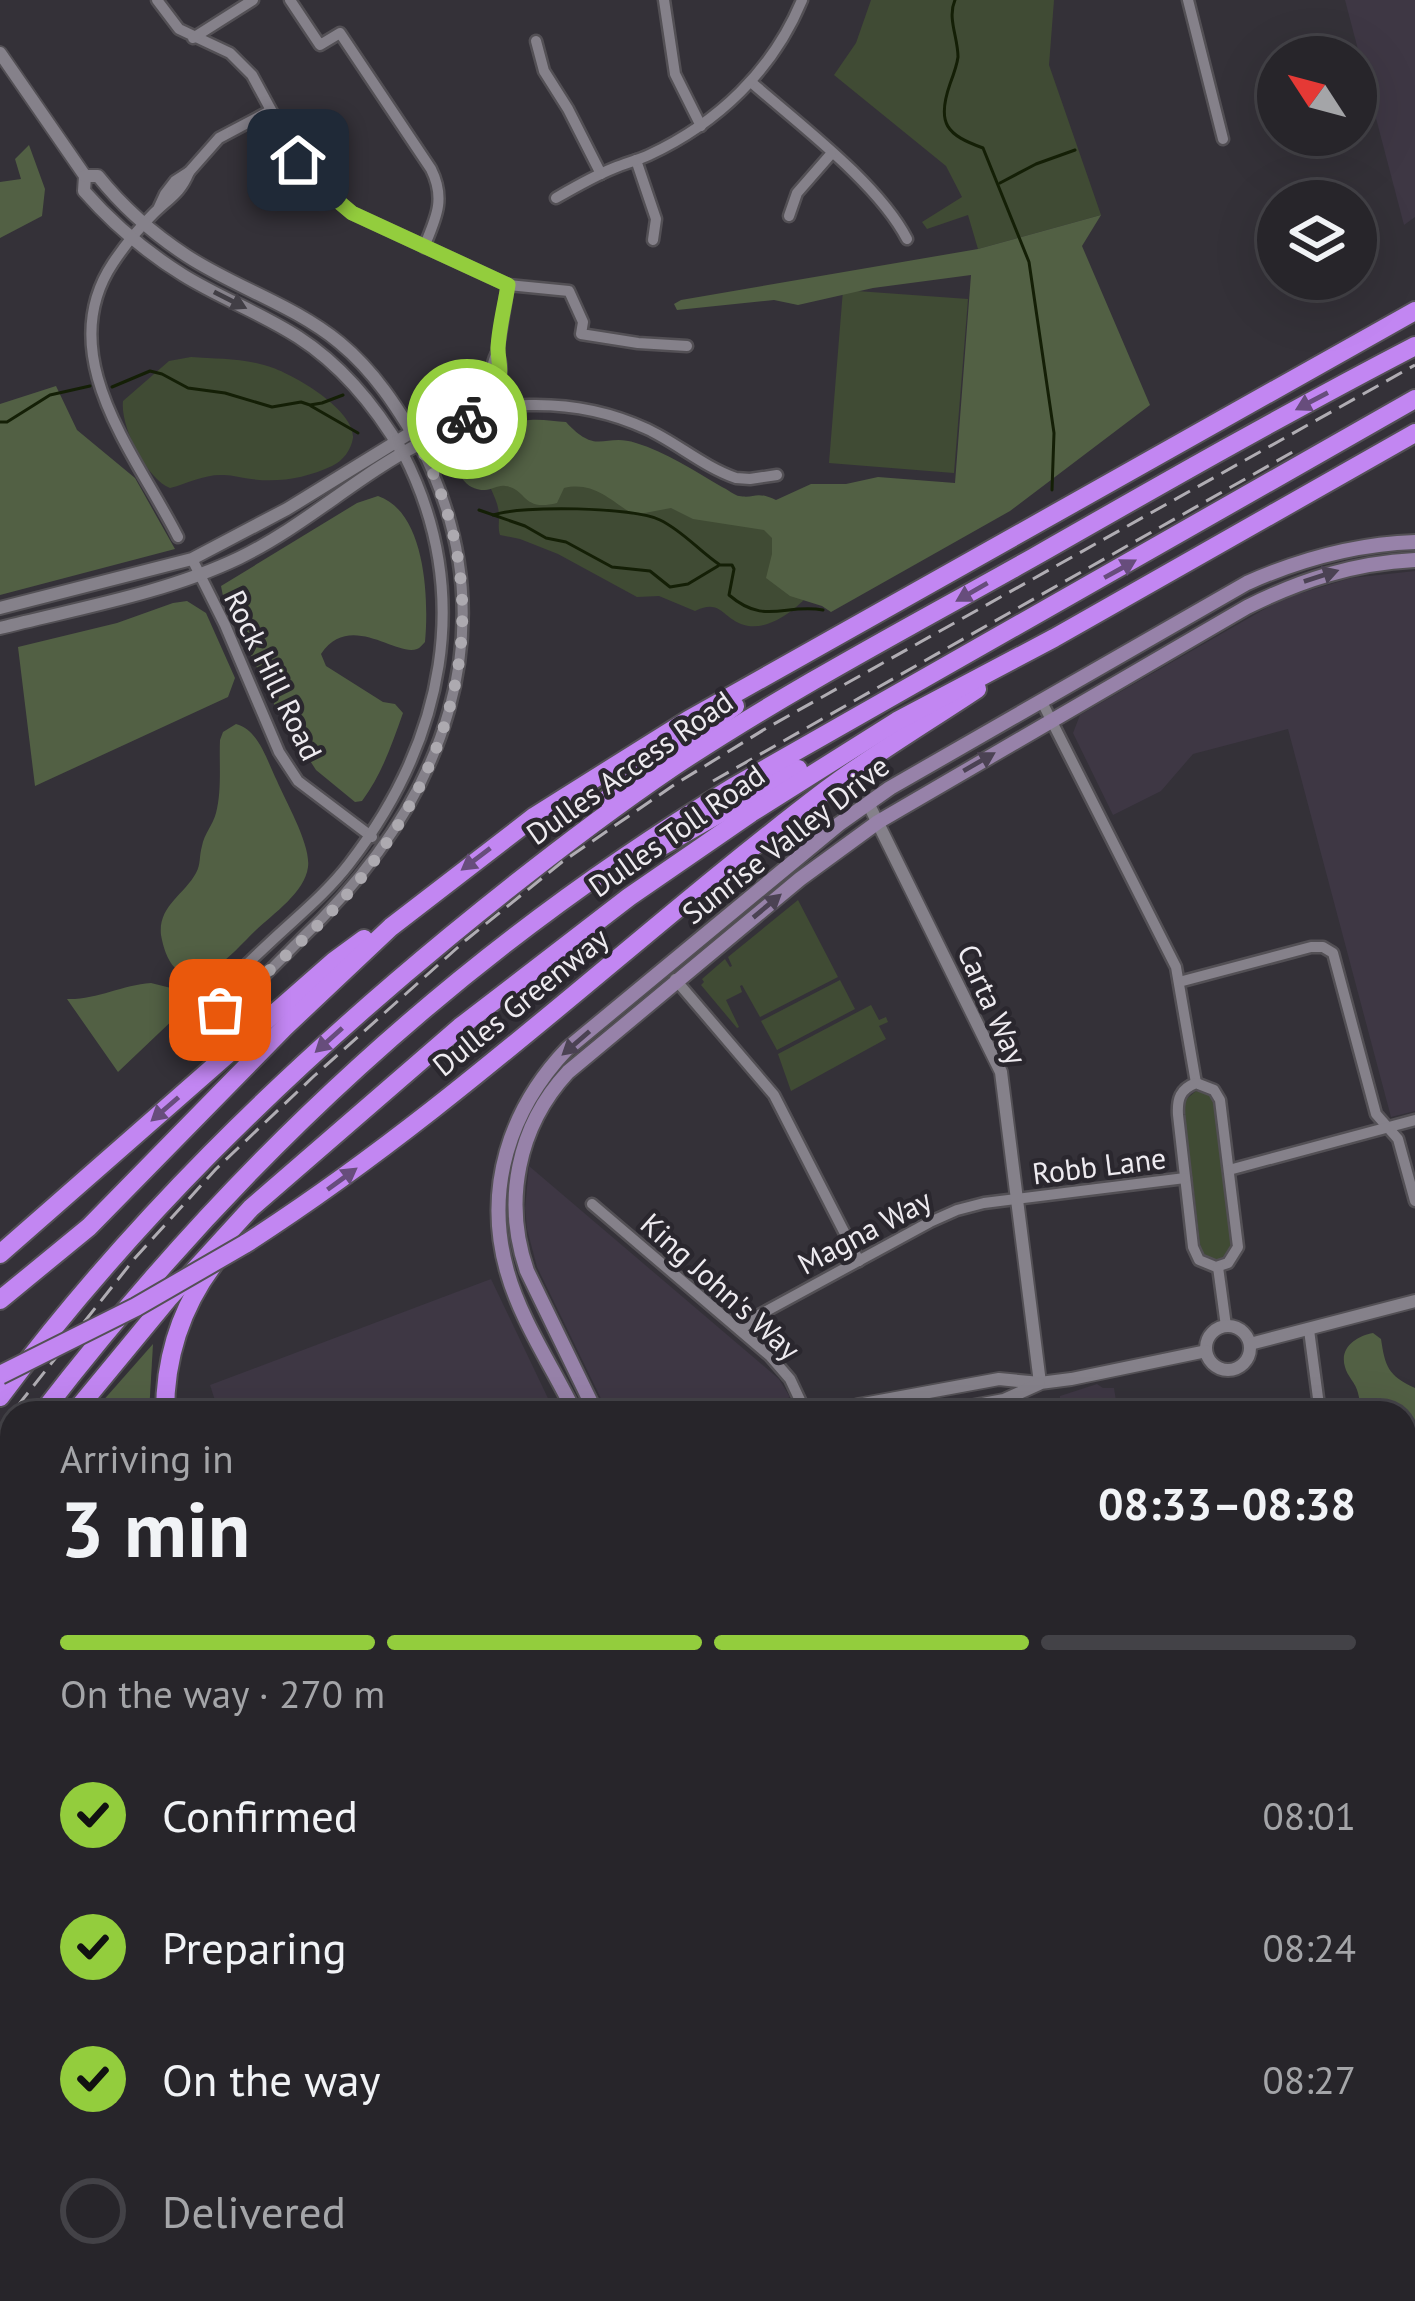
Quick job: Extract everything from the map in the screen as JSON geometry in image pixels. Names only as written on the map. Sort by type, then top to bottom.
[{"type":"highway","points":[[0,1254],[352,946],[418,904],[535,816],[610,767],[1415,311]]},
{"type":"highway","name":"Dulles Access Road","points":[[0,1397],[94,1280],[203,1160],[320,1047],[417,963],[588,827],[799,689],[1415,346]]},
{"type":"highway","points":[[52,1401],[162,1267],[298,1122],[404,1024],[517,933],[735,786],[1415,399]]},
{"type":"highway","name":"Dulles Toll Road","points":[[84,1401],[168,1298],[251,1208],[460,1027],[611,910],[751,812],[944,694],[1054,638],[1415,434]]},
{"type":"highway","points":[[417,963],[461,916],[675,748],[743,701],[908,608],[972,560]]},
{"type":"highway","name":"Dulles Greenway","points":[[0,1375],[136,1307],[335,1185],[438,1107],[829,788],[1054,638]]},
{"type":"highway","points":[[517,933],[891,716],[944,694]]},
{"type":"highway","points":[[0,1300],[88,1227],[311,1001],[418,904]]},
{"type":"highway","points":[[166,1401],[170,1361],[193,1294],[295,1172]]},
{"type":"main road","name":"Sunrise Valley Drive","points":[[569,1401],[517,1297],[507,1270],[499,1219],[500,1178],[517,1120],[567,1049],[868,803],[931,762],[1247,583],[1348,549],[1415,542]]},
{"type":"main road","name":"Sunrise Valley Drive","points":[[590,1401],[520,1252],[514,1215],[518,1168],[530,1131],[540,1109],[579,1061],[812,869],[878,822],[1246,607],[1349,567],[1415,560]]},
{"type":"street","points":[[157,0],[179,29],[215,46],[253,75],[298,160],[314,181],[352,213],[508,285],[569,291],[583,322],[581,334],[687,346]]},
{"type":"street","points":[[193,38],[253,0]]},
{"type":"street","points":[[290,0],[320,45],[340,33],[431,169],[440,200],[424,247]]},
{"type":"street","points":[[664,0],[675,74],[701,126]]},
{"type":"street","points":[[556,198],[701,126],[751,82],[784,37],[802,0]]},
{"type":"street","points":[[1189,0],[1223,139]]},
{"type":"street","points":[[536,41],[540,64],[601,174]]},
{"type":"street","points":[[0,53],[85,176],[84,191],[131,238],[185,277],[317,351],[354,383],[399,447],[430,517],[444,594],[442,650],[433,700],[417,748],[369,835],[335,881],[199,1010],[228,1008],[365,873],[416,790],[442,738],[458,670],[462,577],[441,491],[416,438],[375,377],[339,342],[296,312],[187,256],[98,176],[85,176]]},
{"type":"street","points":[[751,82],[887,207],[907,239]]},
{"type":"street","points":[[178,537],[112,418],[97,377],[92,321],[107,272],[159,208],[170,187],[229,130],[270,111]]},
{"type":"street","points":[[789,216],[796,193],[831,154]]},
{"type":"street","points":[[636,160],[656,219],[653,240]]},
{"type":"street","points":[[497,406],[494,387],[501,368],[497,352],[508,285]]},
{"type":"street","points":[[0,608],[191,560],[449,416],[497,406],[552,405],[610,415],[651,431],[725,474],[750,479],[777,475]]},
{"type":"street","points":[[0,628],[199,575],[242,556],[280,535],[399,447]]},
{"type":"street","name":"Rock Hill Road","points":[[191,560],[225,625],[279,752],[298,781],[385,845]]},
{"type":"street","points":[[1040,700],[1176,967],[1196,1084]]},
{"type":"street","name":"Carta Way","points":[[868,803],[1001,1072],[1040,1383]]},
{"type":"street","points":[[1179,982],[1311,947],[1329,950],[1336,959],[1377,1117],[1398,1139],[1415,1201]]},
{"type":"street","points":[[665,967],[774,1095],[859,1261]]},
{"type":"street","points":[[1208,1085],[1219,1096],[1228,1170],[1238,1247],[1234,1257],[1218,1267],[1205,1265],[1195,1254],[1178,1100],[1189,1086],[1208,1085]]},
{"type":"street","points":[[1228,1170],[1415,1120]]},
{"type":"street","name":"Robb Lane","points":[[1019,1200],[1185,1178]]},
{"type":"street","name":"Magna Way","points":[[740,1330],[929,1222],[984,1203],[1019,1200]]},
{"type":"street","name":"King John's Way","points":[[592,1204],[781,1367],[800,1401]]},
{"type":"street","points":[[1218,1267],[1226,1326]]},
{"type":"street","points":[[1250,1344],[1415,1301]]},
{"type":"street","points":[[1226,1326],[1244,1332],[1250,1344],[1249,1358],[1232,1371],[1217,1368],[1206,1351],[1209,1337],[1226,1326]]},
{"type":"street","points":[[1309,1330],[1318,1401]]},
{"type":"street","points":[[999,1401],[1040,1383],[1206,1351]]},
{"type":"street","points":[[879,1401],[1000,1379],[1040,1383]]},
{"type":"shaded area","points":[[871,0],[1054,0],[1049,65],[1101,215],[978,249],[968,215],[927,229],[922,222],[962,197],[946,166],[834,75],[856,43]]},
{"type":"shaded area","points":[[1345,0],[1415,0],[1415,217],[1404,225],[1377,122],[1377,36],[1354,36]]},
{"type":"shaded area","points":[[29,145],[45,189],[42,216],[0,238],[0,182],[21,179],[15,159]]},
{"type":"shaded area","points":[[1101,215],[1082,246],[1150,405],[1010,511],[831,612],[790,596],[766,578],[772,538],[764,530],[693,519],[671,508],[634,515],[584,487],[564,488],[557,503],[537,504],[512,488],[470,486],[458,470],[456,448],[462,444],[506,433],[519,422],[539,420],[566,422],[594,441],[625,440],[647,447],[739,496],[776,500],[811,484],[846,484],[878,477],[955,483],[971,275],[873,288],[798,305],[774,300],[677,310],[674,304],[978,249]]},
{"type":"shaded area","points":[[843,290],[968,299],[954,473],[829,463]]},
{"type":"shaded area","points":[[191,357],[255,363],[304,383],[332,404],[351,427],[348,451],[336,464],[302,476],[272,480],[217,475],[170,488],[161,483],[137,451],[123,401],[169,361]]},
{"type":"shaded area","points":[[56,386],[77,430],[135,478],[175,549],[0,595],[0,404]]},
{"type":"shaded area","points":[[486,465],[776,526],[812,591],[781,618],[761,626],[741,624],[715,608],[695,611],[659,596],[637,597],[558,554],[500,535]]},
{"type":"shaded area","points":[[378,496],[394,505],[415,538],[425,582],[425,642],[408,650],[372,638],[345,636],[321,654],[326,666],[403,713],[375,780],[362,801],[355,802],[316,770],[276,708],[221,586],[357,503]]},
{"type":"shaded area","points":[[1415,571],[1415,1111],[1391,1117],[1288,729],[1193,754],[1161,791],[1113,815],[1073,733],[1080,715],[1268,607],[1351,578]]},
{"type":"shaded area","points":[[187,601],[206,613],[235,678],[228,697],[35,786],[18,647]]},
{"type":"shaded area","points":[[236,724],[251,733],[266,756],[302,836],[308,867],[295,894],[229,957],[207,972],[185,975],[168,957],[161,925],[168,908],[198,870],[218,804],[220,740]]},
{"type":"shaded area","points":[[798,900],[838,977],[760,1017],[740,986],[742,992],[726,1000],[737,1028],[701,985],[702,979],[725,959],[732,966],[728,957]]},
{"type":"shaded area","points":[[840,980],[855,1009],[777,1050],[761,1021]]},
{"type":"shaded area","points":[[151,983],[171,988],[180,1004],[179,1014],[118,1072],[67,999]]},
{"type":"shaded area","points":[[871,1005],[879,1020],[886,1017],[888,1022],[879,1026],[886,1039],[791,1091],[778,1054]]},
{"type":"shaded area","points":[[1196,1091],[1214,1099],[1232,1247],[1216,1261],[1204,1258],[1201,1252],[1184,1109],[1185,1100]]},
{"type":"shaded area","points":[[529,1166],[779,1379],[790,1397],[782,1401],[602,1401],[537,1267],[525,1208]]},
{"type":"shaded area","points":[[491,1279],[549,1401],[215,1401],[210,1385]]},
{"type":"shaded area","points":[[1373,1333],[1381,1339],[1389,1369],[1415,1388],[1415,1401],[1360,1401],[1344,1360],[1351,1344]]},
{"type":"shaded area","points":[[153,1344],[150,1401],[103,1401]]},
{"type":"shaded area","points":[[1097,1384],[1114,1388],[1116,1401],[1055,1401]]},
{"type":"waterway","points":[[955,0],[952,21],[958,57],[945,118],[953,133],[983,148],[1029,262],[1054,433],[1052,490]]},
{"type":"waterway","points":[[1000,183],[1075,150]]},
{"type":"waterway","points":[[112,387],[150,371],[188,388],[272,407],[322,403],[343,395]]},
{"type":"waterway","points":[[0,422],[50,395],[90,386]]},
{"type":"waterway","points":[[311,406],[358,433]]},
{"type":"waterway","points":[[493,515],[551,509],[647,516],[676,530],[720,565],[732,565],[729,595],[742,604],[765,612],[823,610]]},
{"type":"waterway","points":[[479,510],[566,542],[612,567],[650,571],[670,587],[688,584],[718,566]]},
{"type":"railway","points":[[21,1401],[135,1258],[216,1169],[466,940],[562,862],[765,729],[1415,365]]},
{"type":"railway","points":[[713,781],[1298,449]]},
{"type":"way so far","points":[[220,1010],[228,1008],[333,909],[365,873],[442,738],[458,670],[464,592],[447,511],[419,444],[467,419]]},
{"type":"route","points":[[298,160],[314,181],[352,213],[508,285],[497,352],[501,364],[500,380],[494,387],[497,406],[467,419]]}]
